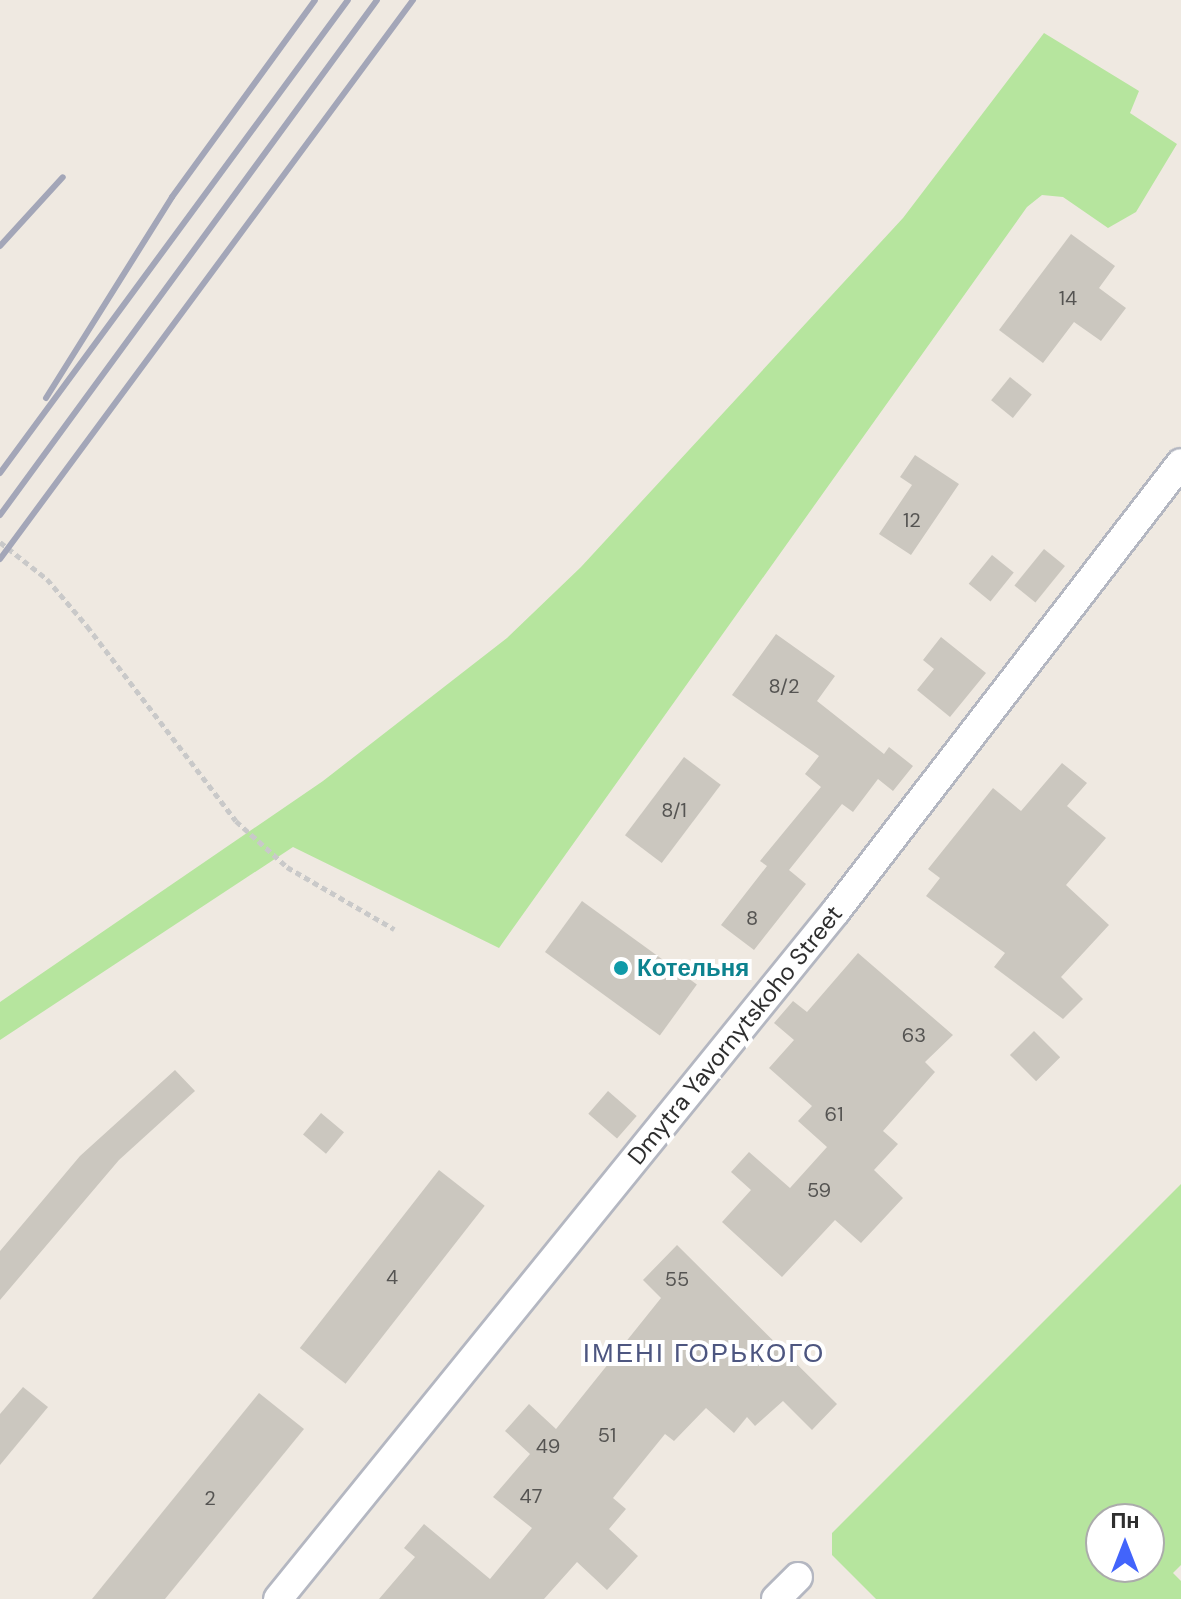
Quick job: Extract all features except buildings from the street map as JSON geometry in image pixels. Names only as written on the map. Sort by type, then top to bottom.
[{"type":"street","name":"Dmytra Yavornytskoho Street","points":[[278,1599],[836,911],[1181,463]]},
{"type":"street","points":[[776,1599],[798,1577]]},
{"type":"path","points":[[0,542],[47,579],[72,608],[236,821],[287,867],[394,929]]},
{"type":"green space","points":[[1044,33],[1139,91],[1130,113],[1177,144],[1136,212],[1108,228],[1063,197],[1042,195],[1027,207],[499,948],[293,847],[0,1040],[0,1002],[323,781],[507,638],[581,567],[903,218]]},
{"type":"green space","points":[[1181,1184],[1181,1565],[1173,1573],[1181,1581],[1181,1599],[876,1599],[832,1555],[832,1533]]},
{"type":"railway","points":[[46,398],[172,197],[315,0]]},
{"type":"railway","points":[[0,473],[348,0]]},
{"type":"railway","points":[[0,515],[377,0]]},
{"type":"railway","points":[[0,559],[413,0]]},
{"type":"railway","points":[[0,246],[63,177]]},
{"type":"place","name":"Котельня","points":[[621,968]]},
{"type":"district","name":"ІМЕНІ ГОРЬКОГО","points":[[704,1354]]}]
